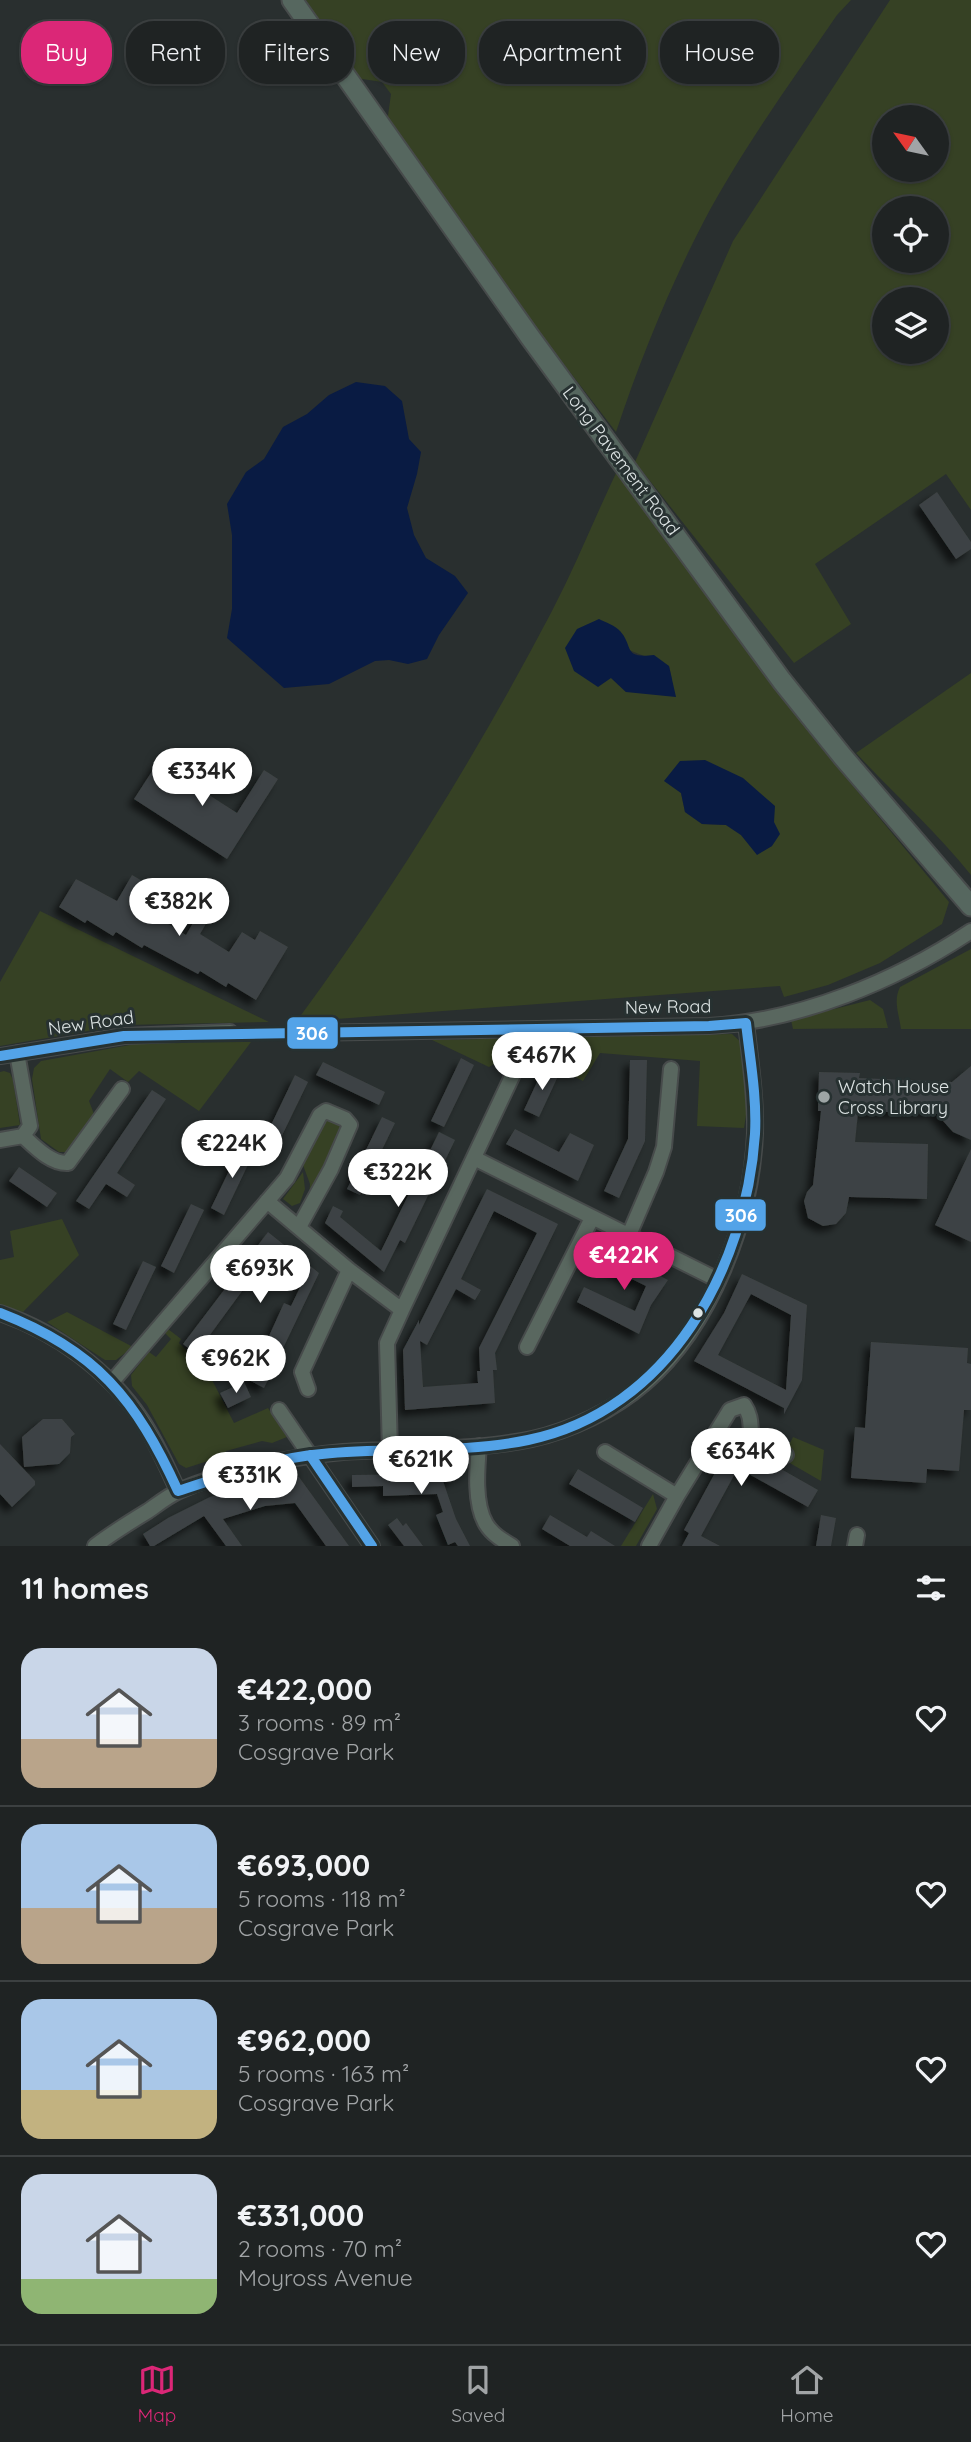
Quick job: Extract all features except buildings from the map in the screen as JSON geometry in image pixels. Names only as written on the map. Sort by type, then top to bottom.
[{"type":"main road","name":"Long Pavement Road","points":[[292,0],[514,315],[782,681],[843,757],[971,906]]},
{"type":"street","name":"New Road","points":[[305,1033],[709,1026],[746,1023],[779,1016],[855,992],[971,931]]},
{"type":"street","points":[[95,1546],[113,1541],[178,1491],[258,1467],[310,1455],[479,1446],[536,1438],[598,1415],[645,1383],[670,1358],[691,1331],[718,1280],[741,1218],[749,1184],[754,1142],[746,1023]]},
{"type":"street","name":"New Road","points":[[0,1056],[124,1036],[230,1032]]},
{"type":"street","points":[[0,1140],[23,1136],[30,1126],[17,1053]]},
{"type":"street","points":[[390,1451],[387,1343],[516,1068]]},
{"type":"street","points":[[629,1235],[664,1147],[671,1069]]},
{"type":"street","points":[[23,1136],[38,1151],[61,1163],[68,1163],[122,1089]]},
{"type":"street","points":[[112,1382],[267,1201],[297,1163],[320,1115],[326,1111],[345,1119],[350,1125],[331,1169],[299,1227]]},
{"type":"street","points":[[474,1158],[718,1280]]},
{"type":"street","points":[[267,1201],[349,1270],[402,1310]]},
{"type":"street","points":[[527,1347],[592,1217]]},
{"type":"street","points":[[308,1388],[302,1372],[349,1270]]},
{"type":"street","points":[[0,1313],[16,1318],[67,1345],[112,1382],[142,1420],[178,1491]]},
{"type":"street","points":[[649,1546],[730,1410],[744,1405],[750,1413],[754,1446],[766,1456],[786,1455]]},
{"type":"street","points":[[279,1409],[372,1546]]},
{"type":"street","points":[[479,1446],[482,1516],[493,1532],[512,1546]]},
{"type":"street","points":[[606,1452],[677,1496]]},
{"type":"green space","points":[[306,0],[851,0],[837,15],[768,116],[704,221],[656,325],[616,432],[506,289],[387,123],[391,94],[384,84],[465,84],[465,21],[368,21],[368,80],[356,78],[354,75],[354,21],[319,21]]},
{"type":"green space","points":[[890,0],[971,0],[971,510],[946,474],[815,564],[851,624],[794,663],[635,462],[733,241]]},
{"type":"green space","points":[[617,471],[815,740],[949,902],[942,924],[880,963],[828,985],[784,997],[780,986],[296,1022],[399,873],[494,717],[552,611]],"holes":[[[620,631],[629,650],[669,666],[672,679],[626,692],[611,678]],[[665,781],[772,846],[757,854],[741,835],[726,825],[702,824],[685,812],[681,793]]]},
{"type":"green space","points":[[971,673],[971,875],[856,753]]},
{"type":"green space","points":[[40,911],[269,1022],[123,1025],[0,1046],[0,982]]},
{"type":"green space","points":[[971,949],[971,1029],[901,1029],[897,1002],[900,987]]},
{"type":"green space","points":[[870,1000],[883,1009],[888,1028],[793,1029],[791,1020]]},
{"type":"green space","points":[[732,1034],[744,1045],[748,1103],[744,1128],[697,1126],[700,1061],[600,1053],[583,1081],[519,1049],[489,1067],[432,1040]]},
{"type":"green space","points":[[152,1041],[251,1042],[199,1111],[139,1071],[128,1082],[110,1069],[89,1101],[94,1114],[67,1152],[59,1152],[41,1139],[32,1079],[34,1068],[41,1061]]},
{"type":"green space","points":[[0,1072],[10,1073],[13,1080],[20,1125],[0,1128]]},
{"type":"green space","points":[[326,1120],[337,1123],[342,1128],[309,1198],[310,1184],[303,1165],[322,1123]]},
{"type":"green space","points":[[303,1172],[305,1189],[300,1203],[292,1206],[283,1199]]},
{"type":"green space","points":[[62,1219],[79,1255],[23,1312],[0,1305],[0,1260],[14,1257],[10,1231]]},
{"type":"green space","points":[[67,1312],[133,1347],[116,1360],[105,1360],[47,1322]]},
{"type":"green space","points":[[168,1329],[181,1339],[179,1343],[207,1370],[234,1423],[268,1408],[287,1437],[272,1443],[262,1441],[226,1451],[224,1456],[186,1468],[179,1464],[147,1405],[132,1386],[131,1375],[149,1352],[156,1357],[171,1339],[165,1333]]},
{"type":"green space","points":[[793,1437],[824,1450],[821,1481],[788,1462],[789,1445]]},
{"type":"green space","points":[[653,1494],[657,1509],[636,1546],[621,1546]]},
{"type":"water","points":[[356,382],[385,386],[402,401],[409,439],[421,452],[407,508],[414,535],[426,558],[455,576],[468,593],[439,635],[427,659],[408,664],[389,660],[375,661],[329,684],[284,688],[227,638],[232,609],[232,535],[227,504],[246,472],[264,459],[283,427],[307,414],[329,395]]},
{"type":"water","points":[[599,619],[618,629],[633,653],[654,655],[669,666],[676,697],[626,692],[611,678],[598,687],[574,671],[565,648],[577,629]]},
{"type":"water","points":[[705,760],[743,778],[775,806],[774,822],[780,834],[772,846],[757,855],[741,835],[726,825],[702,824],[685,812],[681,793],[664,781],[680,761]]},
{"type":"transit line","name":"306","points":[[0,1056],[124,1036],[709,1026],[746,1023],[755,1120],[748,1184],[736,1234],[716,1282],[691,1326],[659,1366],[622,1399],[578,1424],[528,1440],[451,1449],[304,1456],[249,1468],[178,1491],[146,1430],[129,1404],[109,1381],[62,1343],[0,1313]]},
{"type":"transit line","name":"306","points":[[310,1455],[372,1546]]},
{"type":"place","name":"Watch House Cross Library","points":[[824,1097]]}]
